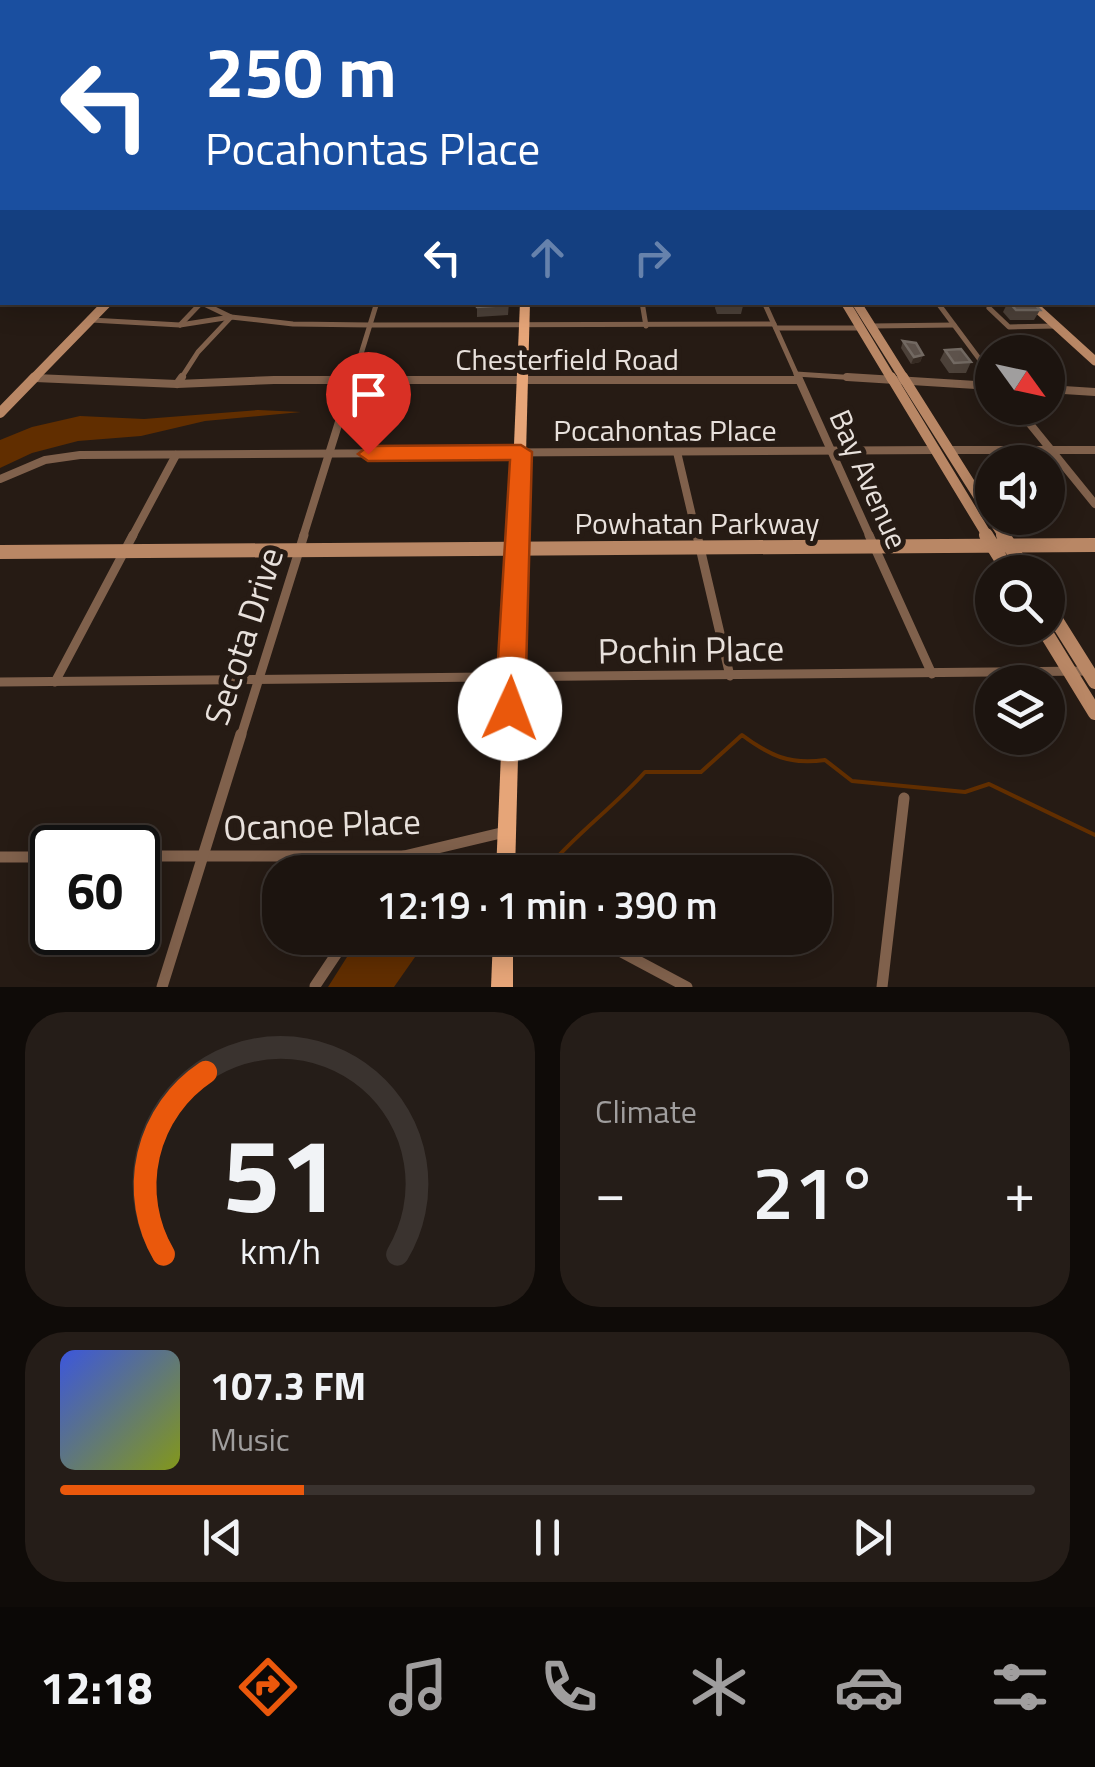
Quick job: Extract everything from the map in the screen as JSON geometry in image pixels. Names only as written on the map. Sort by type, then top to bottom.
[{"type":"main road","points":[[0,413],[105,305]]},
{"type":"main road","points":[[505,855],[525,305]]},
{"type":"main road","points":[[848,305],[899,381],[935,450],[1000,555]]},
{"type":"main road","points":[[857,305],[866,327]]},
{"type":"main road","points":[[1033,305],[1095,361]]},
{"type":"main road","points":[[899,381],[949,450],[1015,555]]},
{"type":"main road","name":"Powhatan Parkway","points":[[0,552],[1095,546]]},
{"type":"main road","points":[[1065,634],[1092,677]]},
{"type":"main road","points":[[1053,645],[1095,714]]},
{"type":"main road","points":[[502,987],[503,955]]},
{"type":"street","points":[[180,325],[198,305]]},
{"type":"street","points":[[205,305],[231,316],[294,324],[954,325]]},
{"type":"street","name":"Secota Drive","points":[[162,987],[376,305]]},
{"type":"street","points":[[642,305],[646,326]]},
{"type":"street","name":"Bay Avenue","points":[[765,305],[932,674]]},
{"type":"street","points":[[939,305],[975,353]]},
{"type":"street","points":[[990,308],[1010,327],[1056,326]]},
{"type":"street","points":[[91,320],[180,325],[231,316]]},
{"type":"street","points":[[177,384],[198,352],[231,316]]},
{"type":"street","name":"Chesterfield Road","points":[[35,378],[177,384],[798,377],[975,385]]},
{"type":"street","points":[[1065,390],[1095,392]]},
{"type":"street","points":[[1032,425],[1048,445]]},
{"type":"street","name":"Pocahontas Place","points":[[0,478],[25,466],[65,456],[975,450]]},
{"type":"street","name":"Pocahontas Place","points":[[1065,450],[1095,450]]},
{"type":"street","points":[[678,452],[730,676]]},
{"type":"street","points":[[55,682],[176,454]]},
{"type":"street","points":[[1065,466],[1095,504]]},
{"type":"street","name":"Pochin Place","points":[[2,685],[1069,672],[1092,677]]},
{"type":"street","points":[[882,987],[904,798]]},
{"type":"street","name":"Ocanoe Place","points":[[408,855],[506,832]]},
{"type":"street","name":"Ocanoe Place","points":[[160,856],[262,856]]},
{"type":"street","points":[[0,857],[30,857]]},
{"type":"street","points":[[316,986],[336,955]]},
{"type":"street","points":[[627,955],[687,987]]},
{"type":"shaded area","points":[[258,410],[301,412],[205,421],[141,436],[78,441],[32,453],[0,468],[0,440],[32,427],[80,416],[144,419]]},
{"type":"shaded area","points":[[348,955],[416,955],[394,987],[328,987]]},
{"type":"building","points":[[1012,305],[1036,305],[1040,310],[1016,310]]},
{"type":"building","points":[[903,341],[916,343],[923,355],[914,357]]},
{"type":"building","points":[[961,349],[971,362],[954,363],[945,350]]},
{"type":"waterway","points":[[560,855],[645,772],[701,772],[741,736]]},
{"type":"waterway","points":[[744,736],[781,757],[825,760],[852,781],[965,792],[989,784],[1095,835]]},
{"type":"route","points":[[368,454],[521,452],[510,709]]}]
